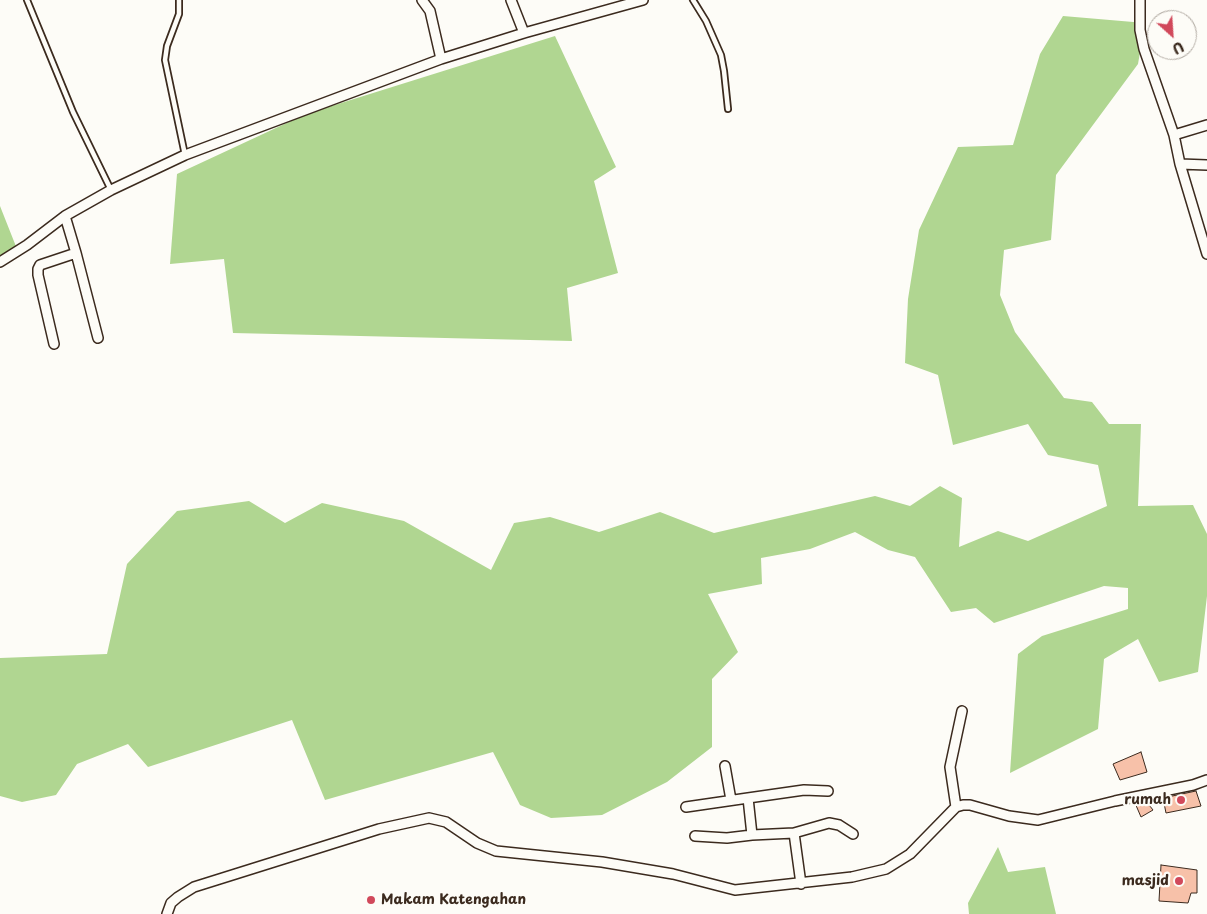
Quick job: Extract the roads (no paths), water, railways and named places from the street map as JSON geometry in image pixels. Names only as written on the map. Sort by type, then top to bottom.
[{"type":"street","points":[[422,0],[430,11],[441,59]]},
{"type":"street","points":[[511,0],[524,34]]},
{"type":"street","points":[[0,262],[27,245],[65,216],[111,190],[185,155],[441,59],[643,0]]},
{"type":"street","points":[[1140,0],[1140,30],[1144,49],[1174,135],[1180,164],[1207,254]]},
{"type":"street","points":[[1174,135],[1207,125]]},
{"type":"street","points":[[1180,164],[1207,165]]},
{"type":"street","points":[[65,216],[98,338]]},
{"type":"street","points":[[54,344],[38,269],[40,265],[76,252]]},
{"type":"street","points":[[956,807],[950,767],[962,711]]},
{"type":"street","points":[[725,766],[731,800]]},
{"type":"street","points":[[167,914],[170,904],[194,887],[379,829],[429,818],[446,822],[477,843],[496,851],[602,862],[673,874],[735,890],[852,877],[886,869],[910,854],[956,807],[963,805],[970,805],[1009,816],[1038,820],[1207,780]]},
{"type":"street","points":[[686,807],[804,790],[828,791]]},
{"type":"street","points":[[748,798],[752,835]]},
{"type":"street","points":[[694,836],[728,838],[794,833],[829,823],[839,825],[853,834]]},
{"type":"street","points":[[794,833],[801,884]]},
{"type":"lane","points":[[27,0],[73,112],[111,190]]},
{"type":"lane","points":[[180,0],[179,14],[167,46],[165,60],[185,155]]},
{"type":"lane","points":[[693,0],[706,21],[721,55],[728,109]]},
{"type":"place","name":"rumah","points":[[1181,800]]},
{"type":"place","name":"masjid","points":[[1179,881]]},
{"type":"place","name":"Makam Katengahan","points":[[371,900]]}]
